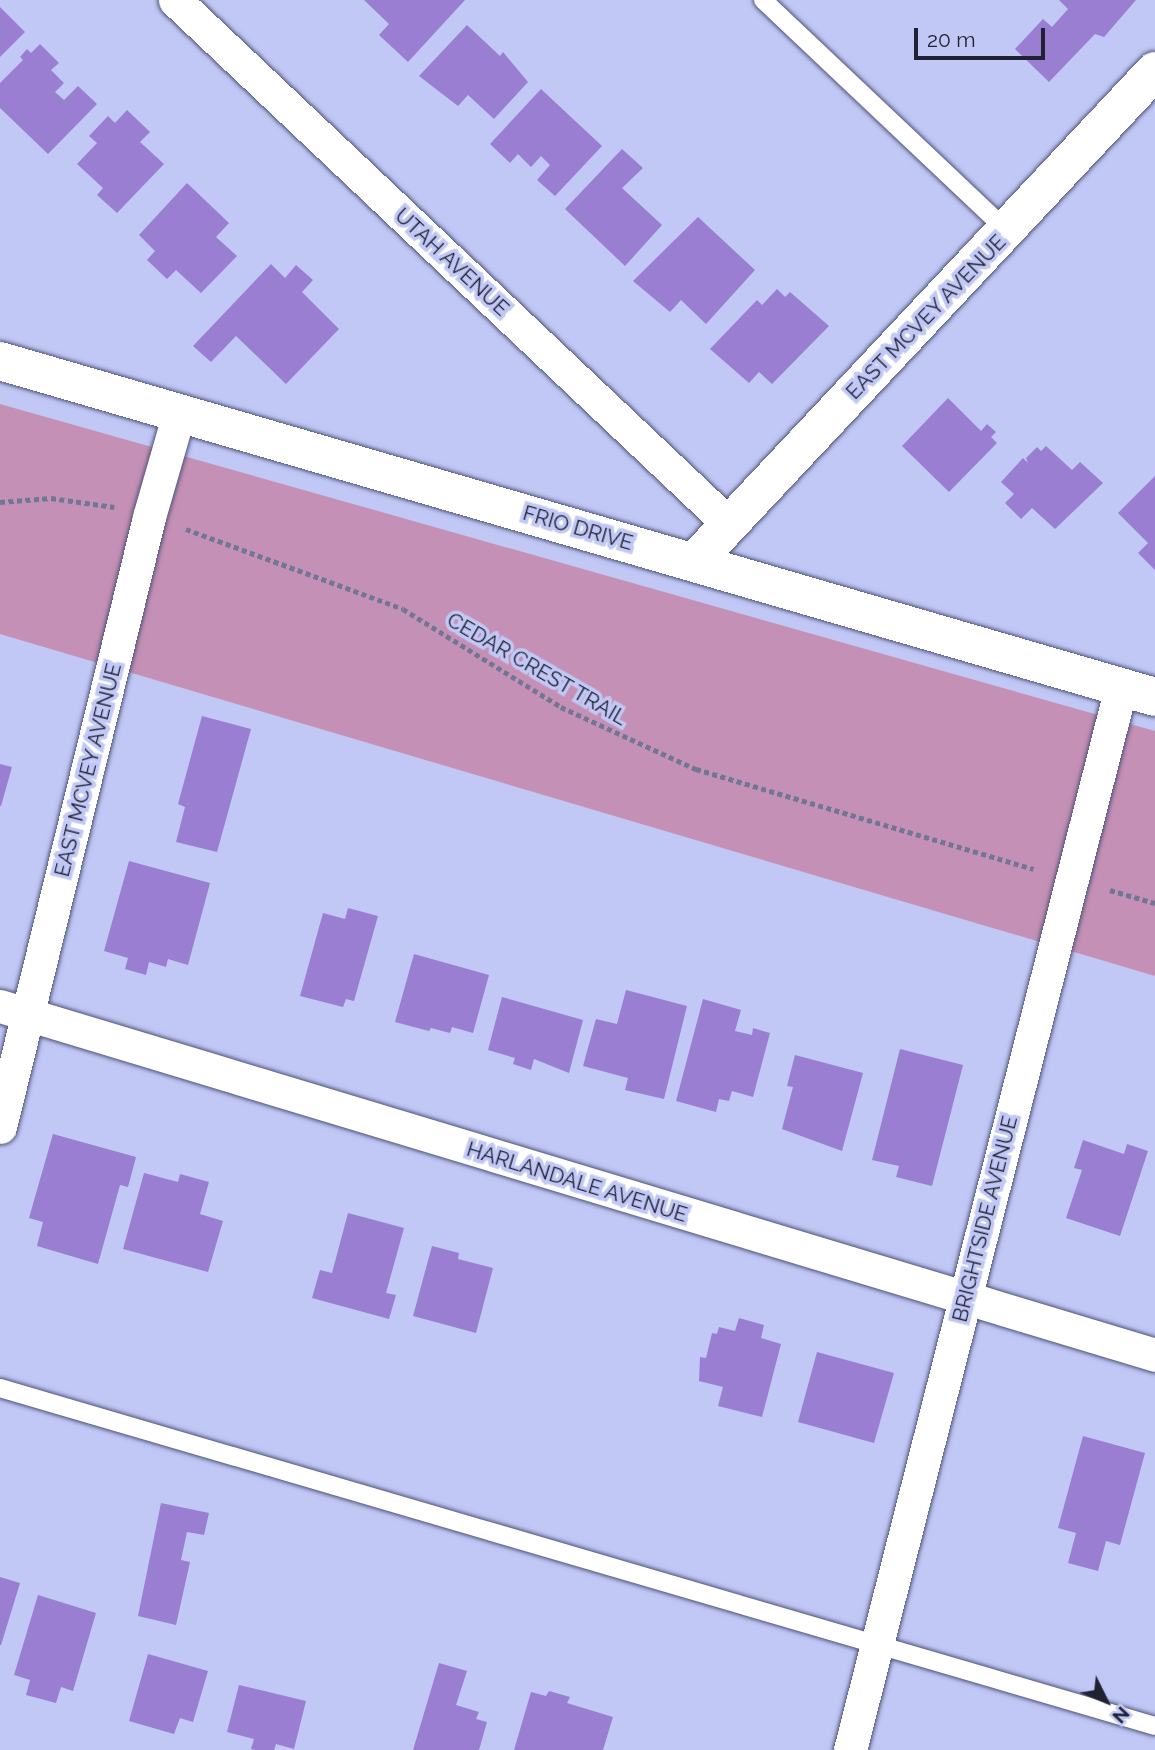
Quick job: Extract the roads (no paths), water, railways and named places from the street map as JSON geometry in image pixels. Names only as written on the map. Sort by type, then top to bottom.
[{"type":"street","name":"UTAH AVENUE","points":[[175,0],[729,524]]},
{"type":"street","name":"EAST MCVEY AVENUE","points":[[695,562],[1155,71]]},
{"type":"street","name":"FRIO DRIVE","points":[[0,361],[1138,692]]},
{"type":"street","name":"EAST MCVEY AVENUE","points":[[0,1127],[15,1011],[179,413]]},
{"type":"street","name":"BRIGHTSIDE AVENUE","points":[[850,1750],[965,1301],[1138,692]]},
{"type":"street","name":"HARLANDALE AVENUE","points":[[15,1011],[965,1301],[1155,1355]]},
{"type":"lane","points":[[763,0],[1007,231]]},
{"type":"lane","points":[[0,1388],[1155,1726]]}]
